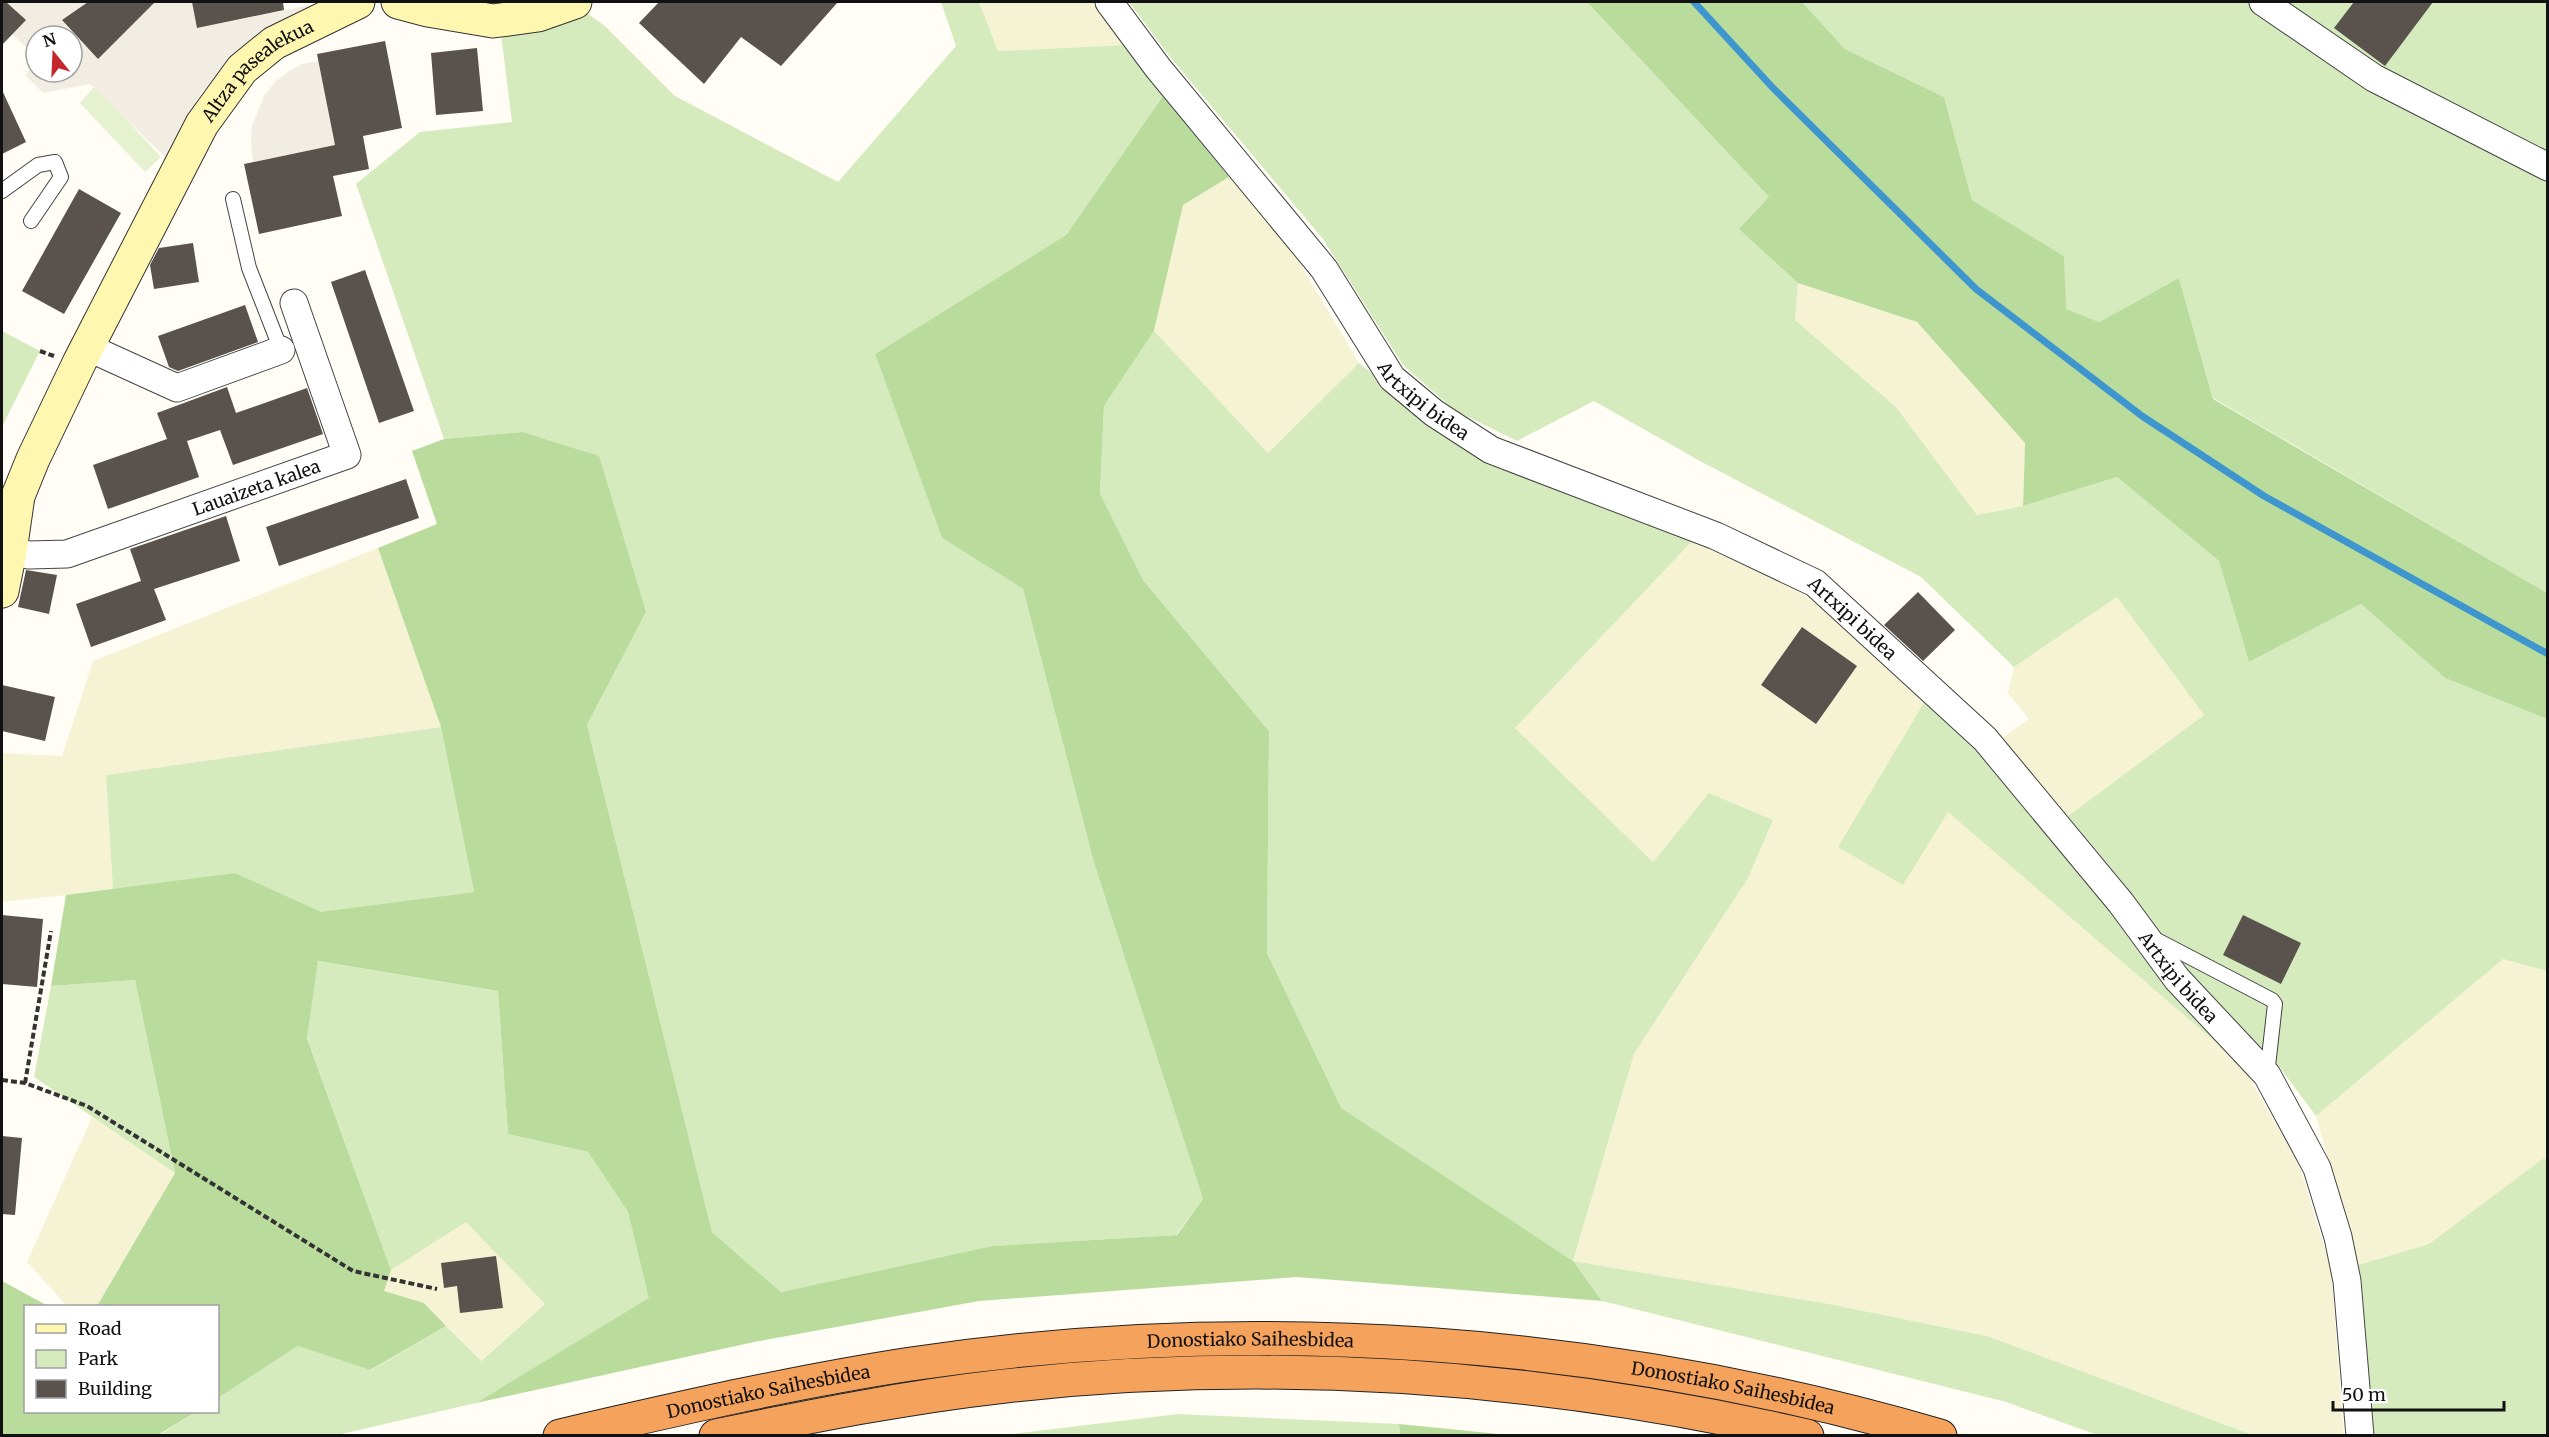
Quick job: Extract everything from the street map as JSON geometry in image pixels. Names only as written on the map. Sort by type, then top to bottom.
[{"type":"highway","name":"Donostiako Saihesbidea","points":[[560,1436],[768,1390],[922,1363],[1088,1345],[1283,1338],[1484,1349],[1651,1370],[1758,1389],[1830,1405],[1940,1436]]},
{"type":"highway","name":"Donostiako Saihesbidea","points":[[716,1436],[915,1398],[1005,1386],[1143,1376],[1270,1372],[1386,1375],[1575,1394],[1668,1407],[1807,1436]]},
{"type":"street","name":"Altza pasealekua","points":[[87,347],[180,164],[221,95],[242,69],[274,43],[358,2]]},
{"type":"street","points":[[398,2],[428,10],[494,21],[538,15],[575,2]]},
{"type":"street","name":"Artxipi bidea","points":[[1108,2],[1158,68],[1324,269],[1392,378],[1434,413],[1491,450],[1716,536],[1815,583],[1985,739],[2145,933],[2177,979],[2267,1074],[2317,1168],[2338,1237],[2347,1281],[2360,1436]]},
{"type":"street","points":[[2263,2],[2374,78],[2547,168]]},
{"type":"street","name":"Lauaizeta kalea","points":[[10,551],[29,555],[67,554],[347,455],[294,303]]},
{"type":"street","points":[[2,591],[10,551],[10,493],[33,459],[87,347],[177,388],[281,350]]},
{"type":"lane","points":[[2,190],[38,165],[55,162],[61,177],[31,221]]},
{"type":"lane","points":[[233,199],[249,268],[281,350]]},
{"type":"lane","points":[[2145,933],[2272,1000],[2275,1004],[2267,1074]]},
{"type":"path","points":[[25,1083],[51,931]]},
{"type":"path","points":[[2,1080],[25,1083],[87,1106],[353,1271],[437,1289]]},
{"type":"shaded area","points":[[6,2],[88,2],[62,21],[65,24],[24,24],[24,45],[12,34],[25,20]]},
{"type":"shaded area","points":[[144,2],[192,2],[198,28],[325,2],[255,40],[201,93],[166,158],[90,84],[43,93],[34,84],[84,84],[84,44],[98,58],[149,7]]},
{"type":"shaded area","points":[[979,2],[1095,2],[1126,45],[998,51]]},
{"type":"shaded area","points":[[319,61],[335,145],[253,162],[252,126],[264,96],[275,82],[289,71],[302,64]]},
{"type":"shaded area","points":[[1229,177],[1289,245],[1359,363],[1268,453],[1154,332],[1183,205]]},
{"type":"shaded area","points":[[1798,283],[1917,322],[2025,443],[2023,506],[1977,515],[1896,407],[1795,320]]},
{"type":"shaded area","points":[[1696,537],[1796,589],[1861,637],[1928,696],[1948,811],[2242,1065],[2299,1164],[2331,1269],[2344,1435],[2253,1435],[1987,1336],[1829,1304],[1573,1261],[1634,1054],[1748,878],[1773,820],[1709,793],[1653,862],[1515,728]]},
{"type":"shaded area","points":[[378,548],[441,727],[106,775],[113,890],[2,902],[2,753],[62,756],[93,661]]},
{"type":"shaded area","points":[[2117,597],[2204,715],[2068,816],[1999,740],[2029,719],[2008,693],[2014,667]]},
{"type":"shaded area","points":[[2503,959],[2547,971],[2547,1161],[2544,1159],[2429,1244],[2358,1265],[2316,1116]]},
{"type":"shaded area","points":[[93,1115],[175,1173],[98,1305],[66,1305],[27,1262]]},
{"type":"shaded area","points":[[466,1222],[545,1304],[480,1361],[424,1303],[384,1291],[391,1270]]},
{"type":"green space","points":[[941,2],[979,2],[998,51],[1126,45],[1163,96],[1066,235],[875,354],[942,538],[1023,589],[1094,863],[1203,1199],[1176,1235],[992,1246],[781,1292],[712,1232],[587,725],[646,612],[522,432],[444,439],[356,184],[420,132],[512,122],[501,34],[581,9],[605,26],[675,96],[838,182],[956,46]]},
{"type":"green space","points":[[1129,2],[1587,2],[1770,198],[1740,229],[1798,283],[1795,320],[1896,407],[1977,515],[2023,506],[2117,477],[2219,561],[2249,662],[2361,604],[2445,678],[2547,719],[2547,971],[2503,959],[2316,1116],[2278,1065],[2187,978],[2126,886],[2068,816],[2204,715],[2117,597],[2014,667],[1921,577],[1700,461],[1594,401],[1517,441],[1454,410],[1403,365],[1323,239],[1170,57]]},
{"type":"green space","points":[[1587,2],[1802,2],[1845,49],[1944,97],[1972,200],[2064,256],[2066,309],[2099,322],[2179,278],[2213,399],[2547,593],[2547,719],[2445,678],[2361,604],[2249,662],[2219,561],[2117,477],[2023,506],[2025,443],[1917,322],[1798,283],[1739,229],[1769,197]]},
{"type":"green space","points":[[1802,2],[2547,2],[2547,593],[2213,398],[2179,278],[2099,322],[2065,309],[2064,256],[1972,200],[1944,97],[1845,49]]},
{"type":"green space","points":[[95,86],[161,157],[145,172],[80,103]]},
{"type":"green space","points":[[1163,96],[1229,177],[1183,205],[1154,331],[1104,406],[1100,493],[1143,580],[1269,731],[1267,953],[1341,1108],[1573,1261],[1602,1301],[1297,1277],[979,1301],[754,1342],[476,1403],[649,1298],[628,1212],[588,1152],[508,1134],[498,991],[318,961],[307,1038],[391,1270],[384,1291],[424,1303],[446,1326],[370,1370],[298,1346],[219,1397],[219,1305],[98,1305],[175,1173],[135,980],[51,986],[66,895],[235,873],[321,912],[474,892],[441,727],[378,548],[437,524],[412,451],[444,439],[522,432],[599,456],[646,612],[587,725],[712,1232],[781,1292],[992,1246],[1177,1235],[1203,1199],[1094,863],[1023,589],[942,538],[875,354],[1066,235]]},
{"type":"green space","points":[[2,331],[40,351],[2,427]]},
{"type":"green space","points":[[1154,331],[1268,453],[1359,363],[1463,446],[1696,537],[1515,728],[1653,862],[1709,793],[1773,820],[1748,878],[1634,1054],[1573,1261],[1341,1109],[1267,953],[1269,731],[1143,580],[1100,493],[1104,406]]},
{"type":"green space","points":[[1928,696],[1977,742],[2242,1065],[1948,812],[1903,885],[1838,847]]},
{"type":"green space","points":[[441,727],[474,892],[321,913],[235,873],[113,890],[106,775]]},
{"type":"green space","points":[[317,961],[498,991],[508,1134],[588,1152],[628,1212],[650,1298],[476,1403],[337,1435],[158,1436],[194,1413],[219,1413],[219,1397],[298,1346],[371,1370],[446,1326],[481,1361],[545,1304],[466,1222],[391,1270],[307,1037]]},
{"type":"green space","points":[[135,980],[175,1173],[34,1077],[51,986]]},
{"type":"green space","points":[[2544,1158],[2547,1161],[2547,1435],[2370,1435],[2358,1265],[2429,1244]]},
{"type":"green space","points":[[1573,1261],[1829,1304],[1987,1336],[2253,1435],[2097,1435],[2006,1402],[1602,1301]]},
{"type":"green space","points":[[2,1281],[46,1305],[24,1305],[24,1413],[194,1413],[158,1435],[2,1435]]},
{"type":"green space","points":[[1178,1414],[1399,1424],[1400,1435],[996,1436]]},
{"type":"green space","points":[[1399,1424],[1509,1435],[1400,1435]]},
{"type":"building","points":[[2,2],[6,2],[26,20],[2,45]]},
{"type":"building","points":[[88,2],[155,2],[98,59],[84,44],[84,24],[66,24],[62,20]]},
{"type":"building","points":[[192,2],[283,2],[284,10],[197,28]]},
{"type":"building","points":[[659,2],[838,2],[781,66],[741,37],[704,84],[639,23]]},
{"type":"building","points":[[2354,2],[2433,2],[2385,66],[2334,28]]},
{"type":"building","points":[[385,41],[402,128],[363,136],[369,169],[333,176],[342,216],[259,234],[244,164],[335,145],[317,54]]},
{"type":"building","points":[[477,48],[483,111],[436,115],[431,53]]},
{"type":"building","points":[[2,90],[26,142],[2,154]]},
{"type":"building","points":[[79,189],[121,213],[64,314],[22,291]]},
{"type":"building","points":[[193,243],[199,282],[154,289],[150,265],[159,248]]},
{"type":"building","points":[[365,270],[414,411],[379,423],[331,282]]},
{"type":"building","points":[[245,305],[258,342],[178,371],[169,367],[158,336]]},
{"type":"building","points":[[227,387],[236,413],[307,388],[323,434],[233,465],[220,430],[187,441],[199,477],[108,509],[93,465],[167,439],[157,413]]},
{"type":"building","points":[[406,479],[419,518],[279,566],[266,527]]},
{"type":"building","points":[[226,516],[240,561],[154,589],[166,620],[91,647],[76,604],[141,581],[130,549]]},
{"type":"building","points":[[26,570],[57,575],[49,614],[18,607]]},
{"type":"building","points":[[1918,592],[1955,630],[1923,661],[1884,625]]},
{"type":"building","points":[[1802,627],[1857,666],[1816,724],[1761,685]]},
{"type":"building","points":[[2,685],[55,697],[45,741],[2,731]]},
{"type":"building","points":[[2,915],[43,919],[37,987],[2,984]]},
{"type":"building","points":[[2243,915],[2301,943],[2281,984],[2223,955]]},
{"type":"building","points":[[2,1136],[22,1138],[15,1215],[2,1214]]},
{"type":"building","points":[[496,1256],[503,1308],[460,1313],[457,1286],[444,1288],[441,1263]]},
{"type":"waterway","points":[[1694,2],[1773,88],[1976,289],[2142,416],[2264,496],[2548,654]]}]
